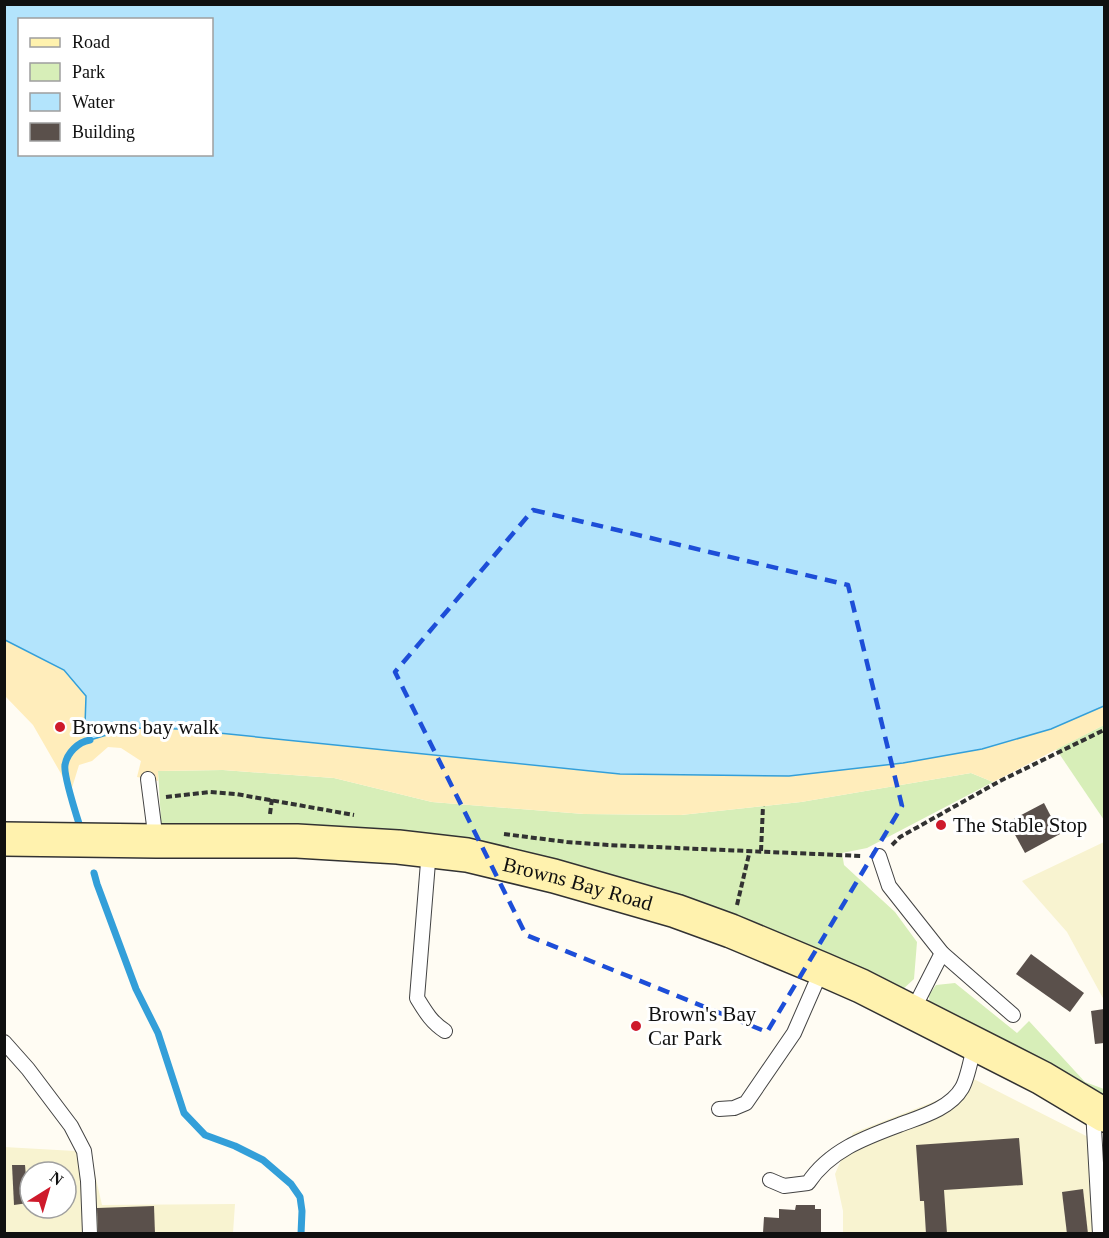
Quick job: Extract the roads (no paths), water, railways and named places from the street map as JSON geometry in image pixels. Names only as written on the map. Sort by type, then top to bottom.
[{"type":"main road","name":"Browns Bay Road","points":[[4,839],[156,842],[297,840],[467,855],[554,876],[676,911],[822,969],[1042,1078],[1099,1111]]},
{"type":"lane","points":[[148,779],[156,842]]},
{"type":"lane","points":[[429,850],[417,998],[428,1017],[445,1031]]},
{"type":"lane","points":[[879,856],[889,886],[942,953],[1013,1015]]},
{"type":"lane","points":[[912,1012],[942,953]]},
{"type":"lane","points":[[719,1109],[734,1108],[746,1103],[794,1033],[822,969]]},
{"type":"lane","points":[[4,1042],[28,1069],[71,1126],[84,1151],[88,1181],[90,1233]]},
{"type":"lane","points":[[770,1180],[783,1186],[808,1183],[830,1158],[846,1147],[919,1118],[954,1099],[963,1087],[975,1044]]},
{"type":"lane","points":[[1099,1111],[1100,1233]]},
{"type":"water","points":[[4,5],[1104,5],[1104,706],[1051,729],[982,749],[903,763],[789,776],[620,774],[179,729],[130,728],[90,740],[85,725],[86,696],[64,670],[5,640]]},
{"type":"waterway","points":[[81,830],[68,787],[65,765],[74,749],[90,740]]},
{"type":"waterway","points":[[94,873],[136,989],[158,1033],[184,1113],[205,1135],[263,1160],[291,1184],[300,1197],[301,1234]]},
{"type":"place","name":"Browns bay walk","points":[[60,727]]},
{"type":"place","name":"The Stable Stop","points":[[941,825]]},
{"type":"place","name":"Brown's Bay Car Park","points":[[636,1026]]}]
